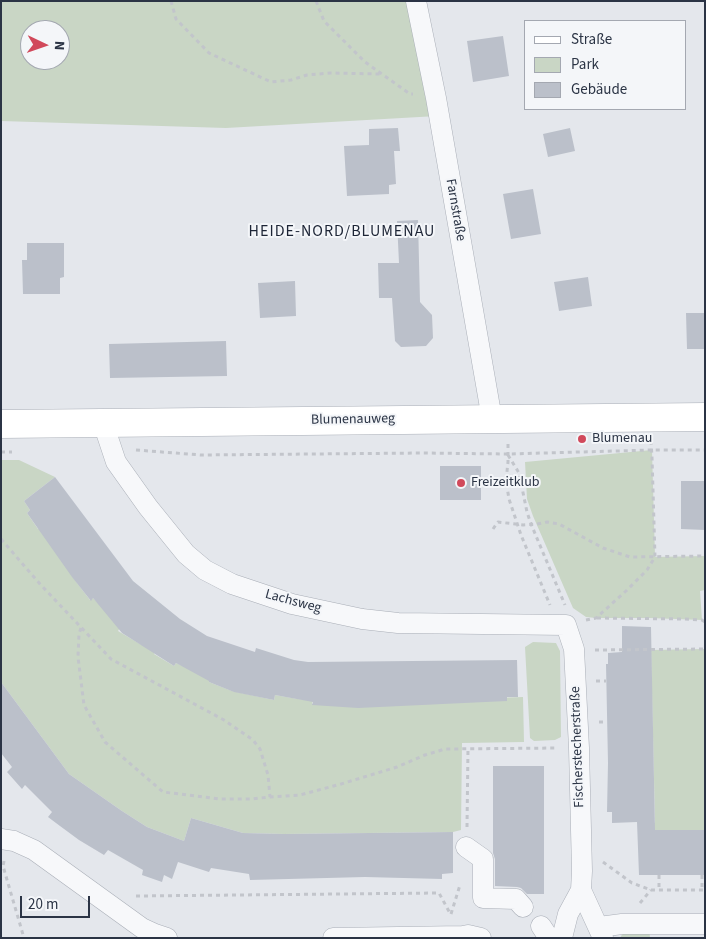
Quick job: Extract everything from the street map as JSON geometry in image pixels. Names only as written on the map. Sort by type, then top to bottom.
[{"type":"street","name":"Farnstraße","points":[[416,1],[500,419]]},
{"type":"street","name":"Blumenauweg","points":[[1,424],[108,436],[500,419],[705,417]]},
{"type":"street","name":"Lachsweg","points":[[108,436],[116,462],[148,507],[186,554],[205,570],[232,584],[292,604],[362,619],[398,623],[566,624]]},
{"type":"street","name":"Fischerstecherstraße","points":[[566,624],[574,649],[579,748],[581,871]]},
{"type":"street","points":[[3,839],[14,841],[34,850],[142,928],[167,938]]},
{"type":"street","points":[[466,847],[483,859],[483,898],[519,900]]},
{"type":"street","points":[[581,871],[598,934],[622,924],[705,924]]},
{"type":"street","points":[[562,938],[581,871]]},
{"type":"street","points":[[332,938],[472,937]]},
{"type":"path","points":[[171,1],[176,19],[209,53],[271,82],[291,80],[314,74],[382,74]]},
{"type":"path","points":[[316,1],[324,21],[365,62],[410,94],[436,98]]},
{"type":"path","points":[[596,618],[647,570],[655,557],[650,418]]},
{"type":"path","points":[[500,419],[508,454],[506,482],[516,524],[550,606],[566,624]]},
{"type":"path","points":[[108,436],[201,455],[508,454],[705,450]]},
{"type":"path","points":[[508,454],[519,473],[526,512],[568,610],[566,624]]},
{"type":"path","points":[[493,529],[498,522],[531,524],[547,522],[559,524],[603,548],[630,557],[705,556]]},
{"type":"path","points":[[1,539],[111,660],[224,720],[253,740],[260,749],[268,774],[270,797]]},
{"type":"path","points":[[566,624],[596,618],[684,619],[702,620],[705,622]]},
{"type":"path","points":[[81,628],[78,656],[84,705],[105,742],[163,792],[220,798],[252,799],[300,796],[397,767],[445,749],[579,748]]},
{"type":"path","points":[[574,649],[705,649]]},
{"type":"path","points":[[599,681],[606,681]]},
{"type":"path","points":[[599,722],[607,722]]},
{"type":"path","points":[[3,839],[4,866],[24,938]]},
{"type":"path","points":[[581,871],[601,860],[632,883],[651,890],[704,890],[702,875]]},
{"type":"path","points":[[659,875],[659,890]]},
{"type":"path","points":[[98,896],[439,893],[472,937]]},
{"type":"green space","points":[[1,1],[413,1],[437,116],[226,128],[1,121]]},
{"type":"green space","points":[[652,450],[655,557],[705,556],[705,590],[700,591],[702,620],[586,617],[573,608],[533,516],[527,499],[525,462]]},
{"type":"green space","points":[[1,460],[19,460],[55,477],[24,501],[30,510],[27,513],[38,529],[41,527],[90,600],[93,598],[121,626],[118,631],[140,644],[156,649],[154,654],[174,666],[176,663],[210,678],[209,682],[232,691],[274,700],[275,695],[313,700],[312,704],[523,697],[524,742],[462,743],[461,830],[453,832],[243,833],[191,818],[184,841],[147,827],[69,774],[1,682]]},
{"type":"green space","points":[[533,642],[556,643],[560,651],[561,737],[555,740],[534,741],[530,738],[525,647]]},
{"type":"green space","points":[[705,649],[705,830],[649,830],[655,822],[651,650]]},
{"type":"green space","points":[[649,924],[650,938],[620,938],[624,931]]},
{"type":"building","points":[[503,36],[509,76],[473,82],[467,41]]},
{"type":"building","points":[[398,128],[400,151],[394,151],[396,184],[389,185],[389,194],[347,196],[344,146],[369,145],[369,129]]},
{"type":"building","points":[[570,128],[575,151],[548,157],[543,134]]},
{"type":"building","points":[[533,189],[541,234],[511,239],[503,194]]},
{"type":"building","points":[[418,220],[420,302],[432,315],[433,338],[426,346],[401,347],[395,341],[392,298],[379,298],[378,263],[399,263],[397,221]]},
{"type":"building","points":[[27,243],[64,243],[64,277],[60,278],[60,294],[23,294],[22,260],[27,260]]},
{"type":"building","points":[[588,277],[592,306],[559,311],[554,282]]},
{"type":"building","points":[[295,281],[296,316],[260,318],[258,283]]},
{"type":"building","points":[[686,313],[705,313],[705,349],[687,349]]},
{"type":"building","points":[[226,341],[227,376],[110,378],[109,344]]},
{"type":"building","name":"Freizeitklub","points":[[440,466],[481,466],[481,500],[440,500]]},
{"type":"building","points":[[55,477],[133,581],[180,619],[207,636],[255,652],[256,648],[294,660],[308,662],[517,660],[518,697],[507,697],[507,701],[358,708],[312,705],[313,702],[275,695],[274,700],[234,692],[209,682],[176,663],[174,666],[122,633],[93,598],[91,601],[27,513],[30,510],[24,501]]},
{"type":"building","points":[[681,481],[705,481],[705,530],[681,529]]},
{"type":"building","points":[[622,626],[651,627],[655,830],[705,830],[705,875],[639,875],[637,822],[612,823],[612,812],[607,812],[606,664],[608,664],[608,653],[622,652]]},
{"type":"building","points":[[1,682],[69,774],[147,827],[184,841],[191,818],[243,833],[453,832],[453,873],[442,874],[442,879],[365,877],[250,880],[249,874],[211,868],[209,872],[178,862],[172,879],[164,875],[162,882],[142,875],[143,870],[108,850],[104,855],[79,840],[48,817],[52,812],[25,785],[22,789],[7,772],[12,767],[1,753]]},
{"type":"building","points":[[493,766],[544,766],[544,894],[527,894],[517,887],[495,886]]},
{"type":"place","name":"Blumenau","points":[[582,439]]},
{"type":"place","name":"Freizeitklub","points":[[461,483]]},
{"type":"district","name":"HEIDE-NORD/BLUMENAU","points":[[342,232]]}]
